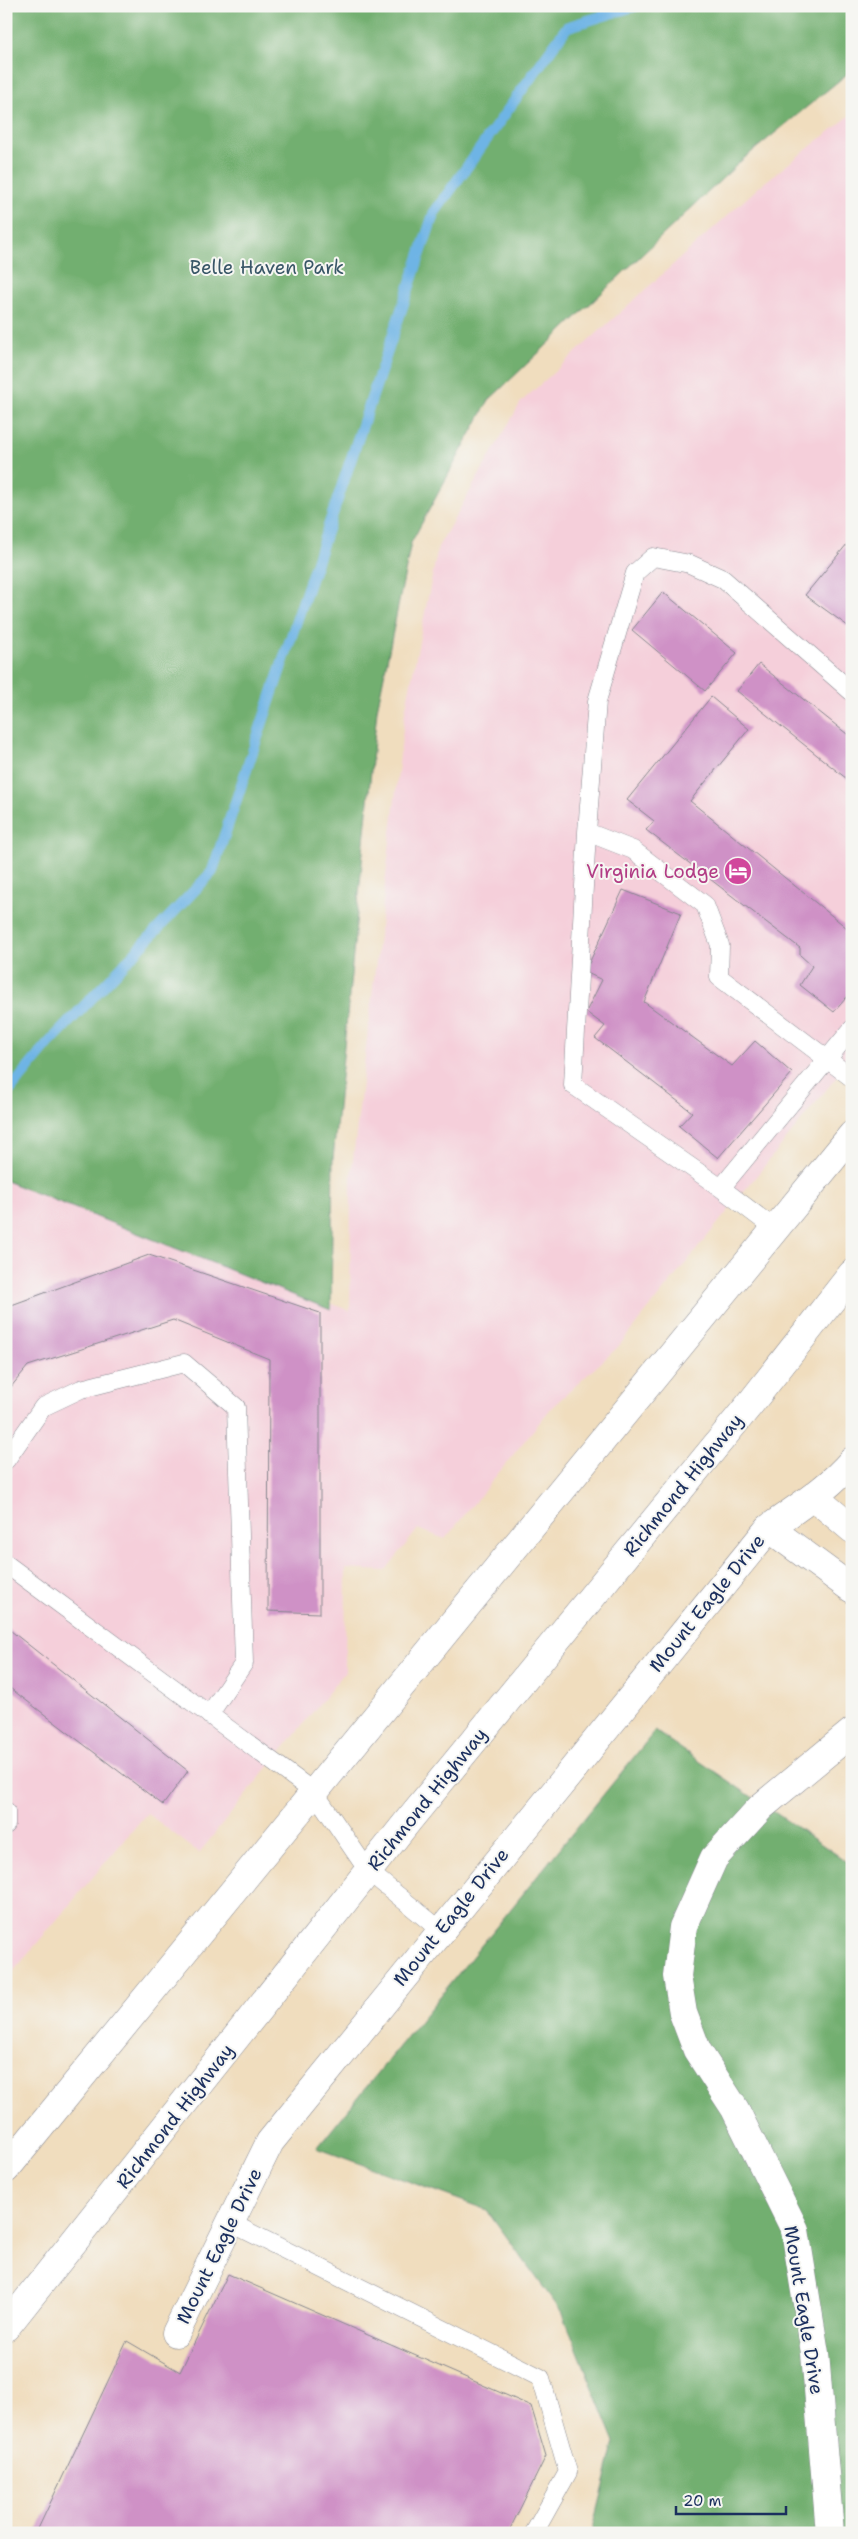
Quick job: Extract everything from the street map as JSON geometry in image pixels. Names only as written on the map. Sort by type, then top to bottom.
[{"type":"main road","points":[[6,2169],[852,1135]]},
{"type":"main road","name":"Richmond Highway","points":[[6,2327],[368,1871],[750,1404],[852,1274]]},
{"type":"main road","name":"Mount Eagle Drive","points":[[176,2333],[270,2142],[440,1930],[768,1528],[847,1476]]},
{"type":"main road","points":[[814,1496],[852,1529]]},
{"type":"main road","name":"Mount Eagle Drive","points":[[768,1528],[852,1589]]},
{"type":"main road","name":"Mount Eagle Drive","points":[[830,2533],[815,2353],[795,2230],[735,2109],[697,2050],[683,2014],[678,1976],[683,1927],[714,1858],[761,1807],[852,1732]]},
{"type":"lane","points":[[775,1229],[721,1188],[573,1085],[587,832],[597,701],[635,573],[653,557],[690,564],[723,579],[852,692]]},
{"type":"lane","points":[[587,832],[633,850],[705,906],[720,945],[719,977],[852,1078]]},
{"type":"lane","points":[[721,1188],[852,1029]]},
{"type":"lane","points":[[6,1460],[43,1407],[81,1389],[184,1363],[236,1406],[244,1663],[210,1715]]},
{"type":"lane","points":[[6,1564],[315,1793],[368,1871],[440,1930]]},
{"type":"lane","points":[[6,1811],[6,1825]]},
{"type":"lane","points":[[231,2223],[540,2378],[568,2472],[534,2533]]},
{"type":"path","points":[[852,2024],[846,2037],[852,2042]]},
{"type":"shaded area","points":[[852,114],[852,1058],[617,1348],[552,1407],[445,1539],[418,1529],[385,1571],[346,1569],[345,1672],[199,1853],[147,1813],[6,1980],[6,1171],[350,1311],[351,1177],[405,712],[438,547],[521,402],[760,186]]},
{"type":"green space","name":"Belle Haven Park","points":[[6,6],[852,6],[852,70],[742,160],[489,400],[411,543],[377,710],[333,1159],[331,1310],[6,1181]]},
{"type":"green space","points":[[655,1731],[852,1865],[852,2533],[592,2533],[615,2442],[563,2314],[487,2210],[317,2148]]},
{"type":"building","points":[[852,538],[852,629],[805,595]]},
{"type":"building","points":[[663,592],[737,653],[705,691],[632,630]]},
{"type":"building","points":[[759,664],[852,738],[852,783],[737,691]]},
{"type":"building","name":"Virginia Lodge","points":[[711,697],[749,729],[690,801],[847,928],[852,922],[852,991],[834,1012],[800,985],[812,966],[800,955],[800,948],[646,830],[654,821],[627,800]]},
{"type":"building","points":[[623,890],[681,913],[644,1002],[732,1066],[755,1041],[792,1073],[718,1158],[679,1126],[692,1112],[595,1038],[605,1026],[586,1012],[602,980],[585,972]]},
{"type":"building","points":[[149,1255],[320,1313],[320,1613],[268,1611],[269,1359],[173,1320],[28,1366],[6,1393],[6,1307]]},
{"type":"building","points":[[6,1627],[188,1771],[163,1805],[6,1685]]},
{"type":"building","points":[[228,2274],[531,2406],[546,2456],[508,2533],[36,2533],[127,2341],[180,2372]]},
{"type":"waterway","points":[[6,1095],[48,1044],[212,872],[434,213],[567,27],[635,6]]},
{"type":"place","name":"Virginia Lodge","points":[[738,871]]}]
